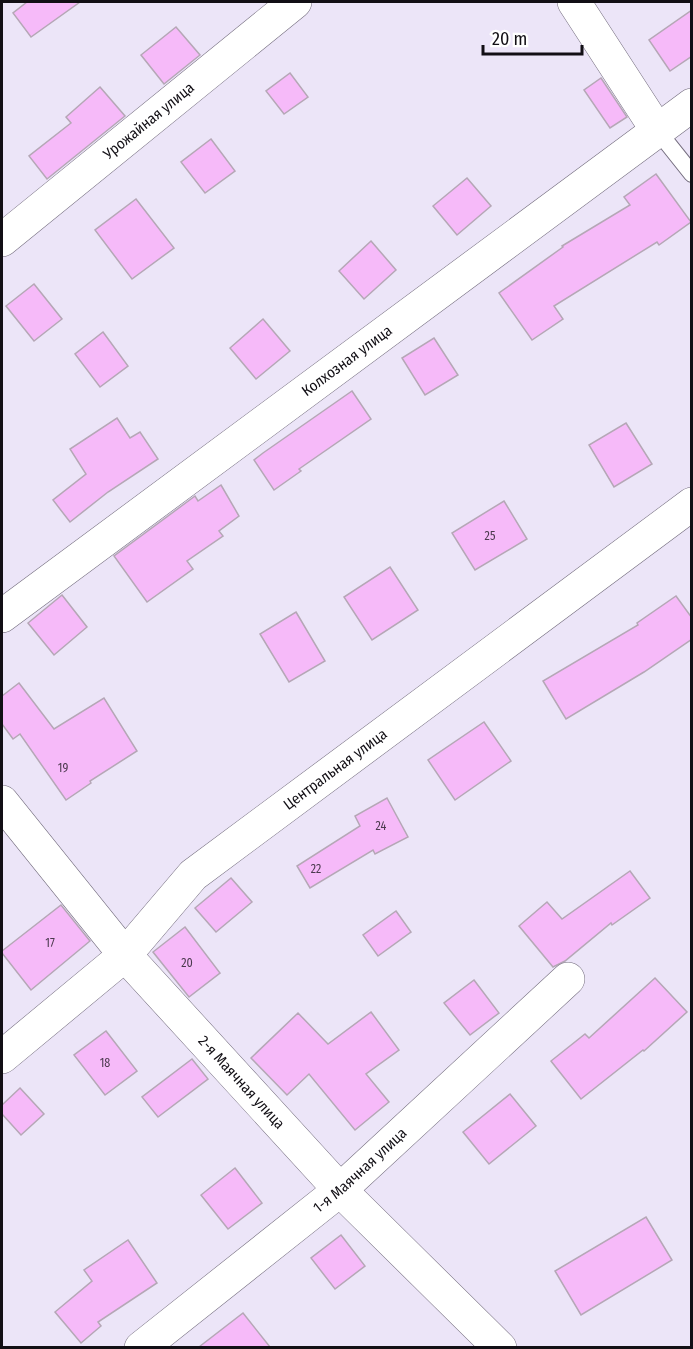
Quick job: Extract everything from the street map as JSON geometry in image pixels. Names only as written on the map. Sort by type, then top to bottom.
[{"type":"street","name":"Урожайная улица","points":[[2,240],[295,2]]},
{"type":"street","points":[[574,2],[657,130]]},
{"type":"street","name":"Колхозная улица","points":[[2,616],[692,105]]},
{"type":"street","name":"Центральная улица","points":[[2,1057],[125,955],[193,875],[692,504]]},
{"type":"street","name":"2-я Маячная улица","points":[[2,802],[125,955],[340,1190],[500,1347]]},
{"type":"street","name":"1-я Маячная улица","points":[[141,1347],[340,1190],[568,979]]},
{"type":"lane","points":[[657,130],[692,174]]},
{"type":"building","points":[[27,2],[80,2],[31,37],[13,13]]},
{"type":"building","points":[[692,10],[692,56],[670,71],[649,40]]},
{"type":"building","points":[[176,27],[200,55],[164,84],[141,55]]},
{"type":"building","points":[[290,73],[308,97],[284,114],[266,91]]},
{"type":"building","points":[[601,78],[627,117],[610,128],[584,90]]},
{"type":"building","points":[[100,87],[125,116],[47,179],[29,156],[71,123],[66,117]]},
{"type":"building","points":[[211,139],[235,171],[205,193],[181,162]]},
{"type":"building","points":[[656,174],[691,222],[659,245],[657,242],[554,306],[563,319],[532,340],[499,293],[562,246],[630,205],[624,197]]},
{"type":"building","points":[[467,178],[491,206],[457,235],[433,206]]},
{"type":"building","points":[[136,199],[174,248],[132,279],[95,230]]},
{"type":"building","points":[[371,241],[396,270],[364,299],[339,271]]},
{"type":"building","points":[[34,284],[62,319],[34,341],[6,306]]},
{"type":"building","points":[[263,319],[290,351],[256,379],[230,348]]},
{"type":"building","points":[[103,332],[128,366],[100,387],[75,354]]},
{"type":"building","points":[[434,338],[458,375],[425,395],[402,358]]},
{"type":"building","points":[[352,391],[371,419],[299,469],[301,471],[274,490],[254,460]]},
{"type":"building","points":[[117,418],[130,438],[140,432],[158,459],[108,492],[70,522],[53,500],[86,474],[70,449]]},
{"type":"building","points":[[626,423],[652,464],[614,487],[589,445]]},
{"type":"building","points":[[221,485],[239,516],[219,531],[223,536],[187,561],[193,569],[147,602],[114,556],[195,496],[198,501]]},
{"type":"building","points":[[504,501],[527,539],[475,570],[452,533]]},
{"type":"building","points":[[390,567],[418,610],[372,640],[344,597]]},
{"type":"building","points":[[62,595],[87,627],[54,655],[28,623]]},
{"type":"building","points":[[676,596],[692,618],[692,639],[644,672],[566,719],[543,681],[638,625],[637,623]]},
{"type":"building","points":[[296,612],[325,661],[289,682],[260,634]]},
{"type":"building","points":[[19,683],[54,729],[104,698],[137,751],[90,781],[91,783],[66,800],[20,734],[13,739],[2,724],[2,696]]},
{"type":"building","points":[[484,722],[511,761],[455,800],[428,760]]},
{"type":"building","points":[[387,798],[408,837],[375,854],[373,850],[310,888],[297,866],[360,826],[355,816]]},
{"type":"building","points":[[630,871],[650,898],[612,925],[611,923],[565,961],[553,967],[519,926],[547,902],[562,919]]},
{"type":"building","points":[[231,878],[252,902],[216,932],[195,908]]},
{"type":"building","points":[[61,905],[90,941],[31,990],[2,951]]},
{"type":"building","points":[[396,911],[411,932],[378,956],[363,935]]},
{"type":"building","points":[[185,927],[220,973],[189,997],[153,952]]},
{"type":"building","points":[[655,978],[687,1012],[644,1051],[581,1099],[551,1061],[585,1034],[589,1038]]},
{"type":"building","points":[[474,980],[499,1013],[470,1035],[444,1003]]},
{"type":"building","points":[[371,1012],[399,1050],[366,1074],[389,1102],[355,1130],[309,1074],[287,1095],[251,1058],[298,1013],[328,1044]]},
{"type":"building","points":[[106,1031],[137,1071],[105,1095],[74,1055]]},
{"type":"building","points":[[192,1059],[208,1079],[158,1117],[142,1097]]},
{"type":"building","points":[[20,1088],[44,1114],[21,1135],[2,1114],[2,1105]]},
{"type":"building","points":[[510,1094],[536,1126],[489,1164],[463,1132]]},
{"type":"building","points":[[235,1168],[262,1203],[228,1229],[201,1195]]},
{"type":"building","points":[[646,1217],[672,1260],[581,1315],[555,1271]]},
{"type":"building","points":[[341,1235],[365,1266],[335,1289],[311,1258]]},
{"type":"building","points":[[128,1240],[157,1283],[98,1322],[101,1326],[81,1343],[55,1312],[92,1281],[84,1270]]},
{"type":"building","points":[[243,1313],[270,1347],[199,1347]]}]
